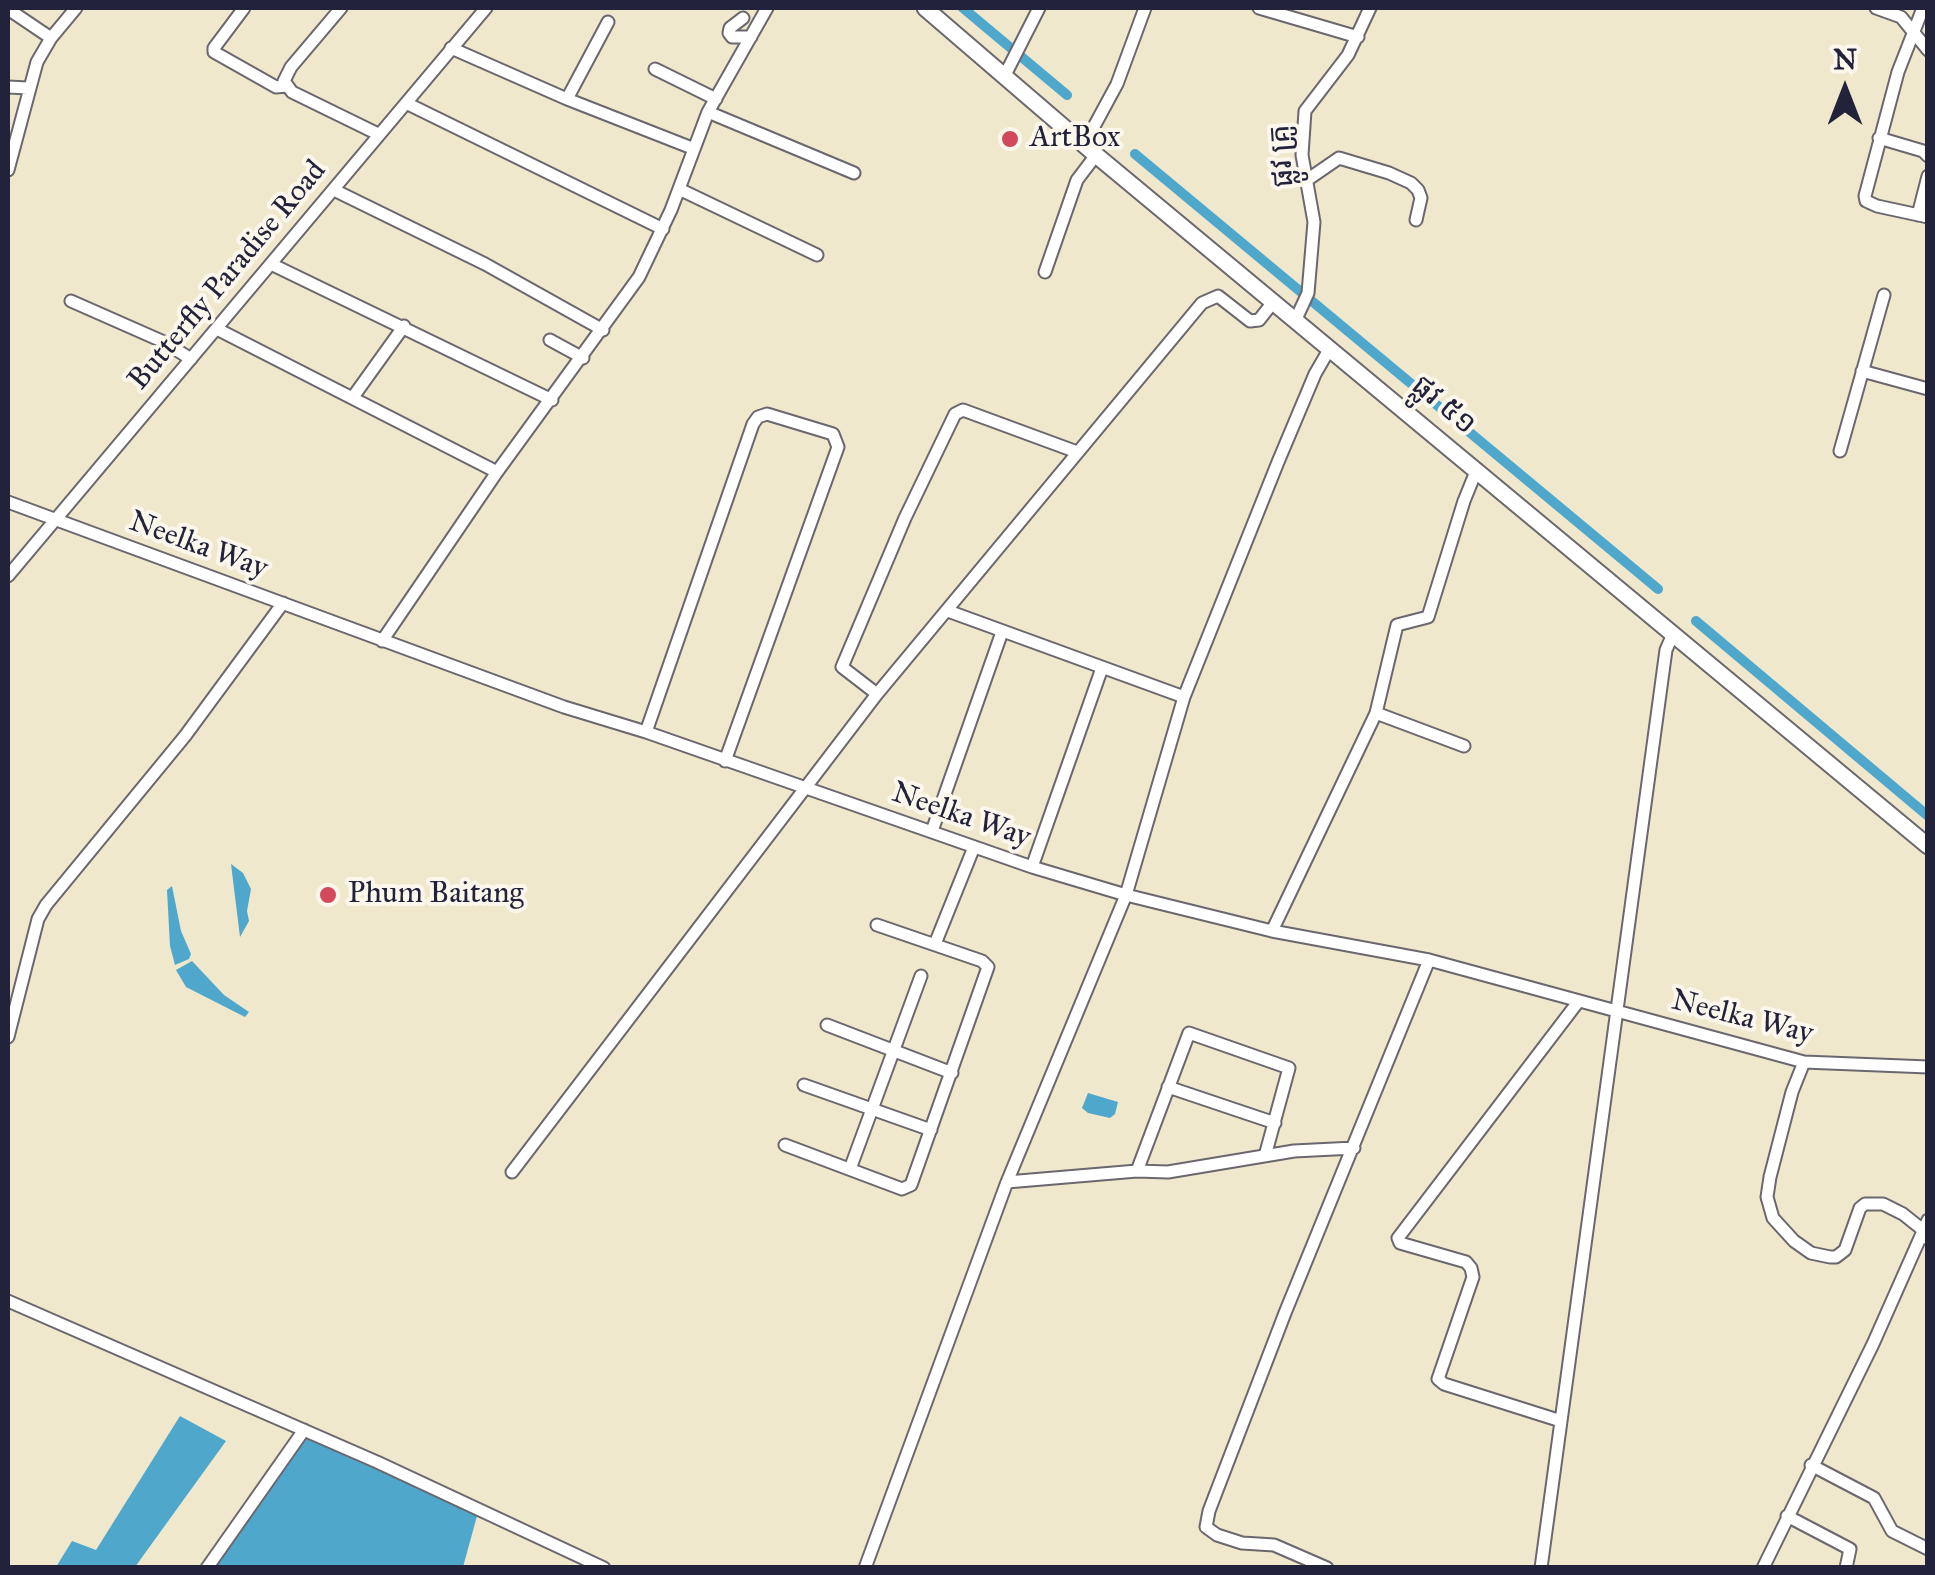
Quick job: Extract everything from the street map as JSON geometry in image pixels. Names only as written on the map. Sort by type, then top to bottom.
[{"type":"main road","name":"ផ្លូវ ៥១","points":[[925,8],[1008,70],[1088,159],[1298,315],[1330,348],[1928,846]]},
{"type":"street","points":[[8,164],[28,88],[51,38],[76,8]]},
{"type":"street","points":[[244,8],[214,48],[216,56],[276,87],[286,86],[378,134]]},
{"type":"street","points":[[286,86],[285,75],[341,8]]},
{"type":"street","name":"Butterfly Paradise Road","points":[[8,576],[486,8]]},
{"type":"street","points":[[382,641],[496,472],[639,278],[663,229],[708,112],[767,8]]},
{"type":"street","points":[[1008,70],[1039,8]]},
{"type":"street","points":[[1044,272],[1145,8]]},
{"type":"street","points":[[1259,8],[1358,37]]},
{"type":"street","name":"ផ្លូវ គ្រូ","points":[[1298,315],[1308,293],[1314,222],[1302,140],[1304,111],[1340,68],[1370,8]]},
{"type":"street","points":[[1876,8],[1896,13],[1928,50]]},
{"type":"street","points":[[1923,8],[1879,138],[1865,199],[1877,206],[1923,216],[1928,176]]},
{"type":"street","points":[[8,9],[51,38]]},
{"type":"street","points":[[743,18],[730,28],[729,34],[751,37]]},
{"type":"street","points":[[567,99],[608,22]]},
{"type":"street","points":[[450,48],[692,148]]},
{"type":"street","points":[[656,69],[716,98]]},
{"type":"street","points":[[8,87],[28,88]]},
{"type":"street","points":[[406,103],[663,229]]},
{"type":"street","points":[[708,112],[854,173]]},
{"type":"street","points":[[1879,138],[1928,156]]},
{"type":"street","points":[[1307,180],[1339,158],[1389,174],[1418,190],[1422,198],[1416,220]]},
{"type":"street","points":[[680,188],[816,255]]},
{"type":"street","points":[[334,190],[485,264],[603,330]]},
{"type":"street","points":[[271,264],[552,400]]},
{"type":"street","points":[[512,1172],[877,694],[1209,298],[1218,296],[1250,321],[1258,320],[1274,300]]},
{"type":"street","points":[[1840,451],[1884,296]]},
{"type":"street","points":[[71,301],[164,342],[191,360]]},
{"type":"street","points":[[353,397],[404,326]]},
{"type":"street","points":[[216,329],[496,472]]},
{"type":"street","points":[[550,340],[583,358]]},
{"type":"street","points":[[865,1568],[1007,1182],[1126,895],[1184,696],[1278,462],[1330,348]]},
{"type":"street","points":[[1862,372],[1928,389]]},
{"type":"street","points":[[877,694],[842,667],[905,518],[955,414],[963,410],[1077,452]]},
{"type":"street","points":[[646,732],[758,417],[767,414],[833,434],[838,447],[726,760]]},
{"type":"street","points":[[1272,931],[1376,712],[1395,629],[1401,622],[1428,618],[1477,470]]},
{"type":"street","name":"Neelka Way","points":[[8,502],[564,708],[646,732],[1032,867],[1126,895],[1272,931],[1429,960],[1804,1062],[1928,1067]]},
{"type":"street","points":[[8,1037],[38,920],[46,905],[185,736],[282,603]]},
{"type":"street","points":[[948,611],[1184,696]]},
{"type":"street","points":[[932,831],[1002,632]]},
{"type":"street","points":[[1541,1568],[1666,650],[1673,634]]},
{"type":"street","points":[[1032,867],[1102,668]]},
{"type":"street","points":[[1376,712],[1464,746]]},
{"type":"street","points":[[936,944],[974,846]]},
{"type":"street","points":[[786,1146],[908,1189],[988,967],[982,961],[877,925]]},
{"type":"street","points":[[1327,1568],[1274,1545],[1231,1541],[1206,1528],[1285,1312],[1429,960]]},
{"type":"street","points":[[850,1170],[921,976]]},
{"type":"street","points":[[1561,1421],[1438,1380],[1473,1276],[1472,1268],[1466,1262],[1400,1243],[1398,1238],[1578,1002]]},
{"type":"street","points":[[827,1024],[952,1073]]},
{"type":"street","points":[[1137,1171],[1186,1036],[1195,1032],[1289,1068],[1265,1156]]},
{"type":"street","points":[[1763,1568],[1926,1229],[1883,1204],[1865,1204],[1860,1208],[1846,1250],[1830,1257],[1794,1242],[1773,1218],[1767,1197],[1770,1176],[1804,1062]]},
{"type":"street","points":[[804,1085],[931,1130]]},
{"type":"street","points":[[1168,1087],[1275,1122]]},
{"type":"street","points":[[1007,1182],[1185,1170],[1265,1156],[1354,1148]]},
{"type":"street","points":[[8,1301],[304,1430],[604,1568]]},
{"type":"street","points":[[207,1568],[304,1430]]},
{"type":"street","points":[[1811,1465],[1874,1498],[1892,1531],[1928,1549]]},
{"type":"street","points":[[1787,1516],[1850,1549],[1846,1568]]},
{"type":"water","points":[[231,864],[243,873],[251,889],[249,921],[240,937]]},
{"type":"water","points":[[172,886],[181,931],[191,954],[175,965],[167,890]]},
{"type":"water","points":[[192,961],[224,995],[249,1012],[245,1017],[186,987],[176,970]]},
{"type":"water","points":[[1088,1093],[1118,1102],[1115,1114],[1110,1118],[1088,1113],[1082,1108]]},
{"type":"water","points":[[180,1416],[226,1441],[135,1567],[56,1567],[72,1541],[96,1550]]},
{"type":"water","points":[[305,1435],[477,1516],[463,1567],[212,1568]]},
{"type":"waterway","points":[[963,8],[1067,95]]},
{"type":"waterway","points":[[1135,154],[1658,589]]},
{"type":"waterway","points":[[1696,621],[1928,816]]},
{"type":"place","name":"ArtBox","points":[[1010,139]]},
{"type":"place","name":"Phum Baitang","points":[[328,895]]}]
